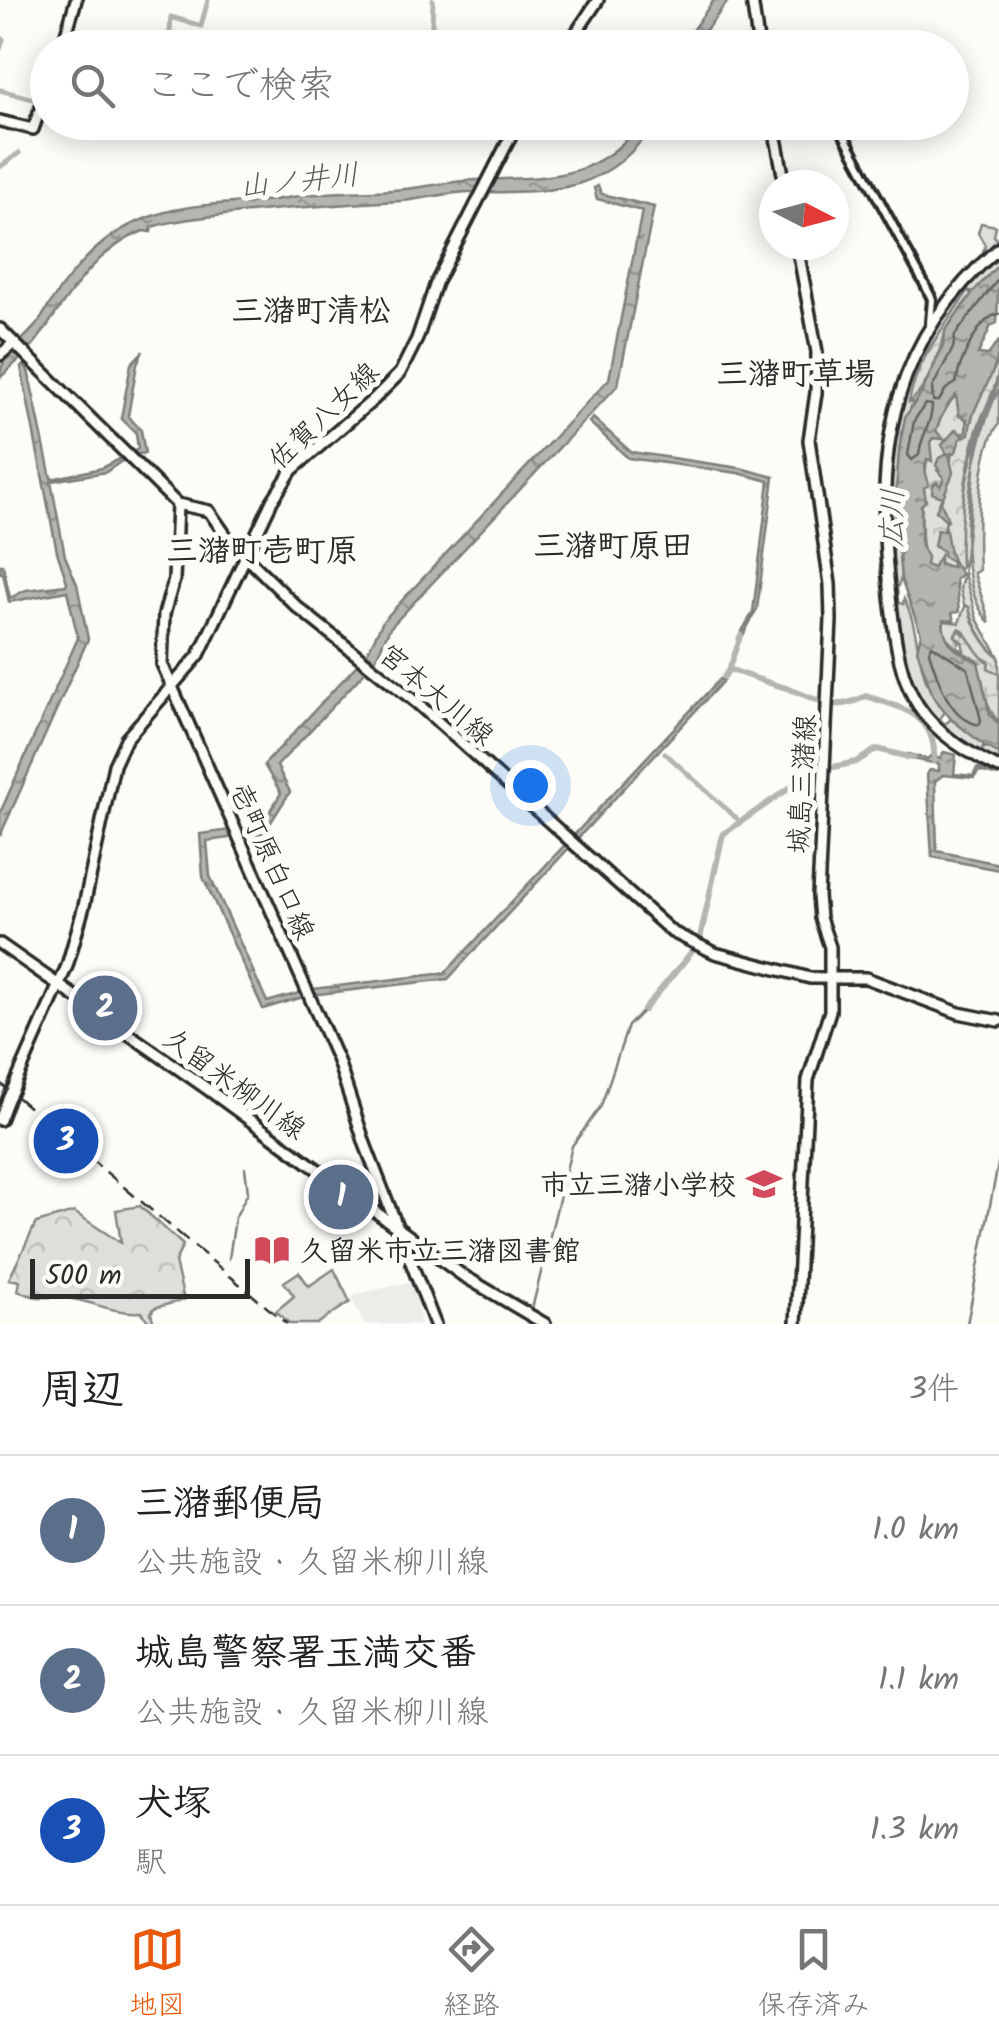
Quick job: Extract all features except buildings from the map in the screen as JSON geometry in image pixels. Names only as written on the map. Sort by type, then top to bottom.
[{"type":"main road","points":[[67,30],[76,0]]},
{"type":"main road","points":[[578,30],[598,0]]},
{"type":"main road","points":[[752,0],[756,30]]},
{"type":"main road","points":[[0,121],[30,128]]},
{"type":"main road","name":"佐賀八女線","points":[[0,1120],[58,987],[84,906],[114,765],[138,723],[199,655],[280,487],[292,470],[400,373],[417,339],[436,282],[508,140]]},
{"type":"main road","points":[[776,140],[782,170]]},
{"type":"main road","points":[[999,248],[948,304],[916,352],[900,389],[883,478],[885,545],[898,661],[911,694],[925,716],[963,748],[999,768]]},
{"type":"main road","name":"城島三潴線","points":[[796,1324],[808,1080],[828,1022],[830,979],[830,946],[820,918],[818,896],[830,584],[809,440],[817,352],[800,260]]},
{"type":"main road","name":"宮本大川線","points":[[0,329],[177,504],[208,511],[246,558],[302,611],[418,704],[662,925],[697,947],[810,978],[866,978],[959,1013],[999,1021]]},
{"type":"main road","points":[[0,355],[14,343]]},
{"type":"main road","name":"壱町原白口線","points":[[177,504],[174,580],[164,614],[161,656],[172,689],[338,1061],[399,1229],[410,1243],[435,1324]]},
{"type":"main road","name":"久留米柳川線","points":[[0,944],[399,1229]]},
{"type":"main road","points":[[410,1243],[545,1324]]},
{"type":"street","points":[[848,140],[932,299],[930,320],[916,352]]},
{"type":"shaded area","points":[[413,1282],[421,1324],[364,1324],[352,1299],[355,1294]]},
{"type":"green space","points":[[981,223],[996,226],[997,240],[981,258],[985,245],[978,233]]},
{"type":"green space","points":[[999,250],[999,264],[973,293],[968,290],[929,349],[901,433],[895,505],[901,579],[898,603],[903,604],[904,599],[928,686],[945,712],[938,721],[930,712],[925,714],[898,654],[885,514],[889,510],[886,468],[909,371],[946,309]]},
{"type":"green space","points":[[968,291],[972,294],[946,330],[926,382],[909,402],[925,358]]},
{"type":"green space","points":[[999,363],[968,468],[961,568],[938,562],[933,569],[926,565],[921,518],[930,442],[933,438],[942,439],[936,426],[953,397],[958,396],[967,428],[966,433],[958,433],[937,470],[944,478],[940,486],[935,482],[944,495],[955,446],[968,434],[979,396]]},
{"type":"green space","points":[[999,380],[977,442],[964,568],[960,530],[968,475],[983,419]]},
{"type":"green space","points":[[999,389],[999,424],[982,473],[979,570],[974,573],[990,623],[977,602],[966,543],[980,441]]},
{"type":"green space","points":[[964,573],[977,619],[999,657],[985,641],[969,607],[964,605],[960,588]]},
{"type":"green space","points":[[965,606],[969,607],[984,641],[999,657],[999,674],[988,668],[989,661],[980,657],[963,630],[959,628],[955,634],[960,642],[956,648],[943,634],[944,621],[959,623]]},
{"type":"green space","points":[[959,630],[988,662],[988,668],[999,674],[999,722],[987,701],[976,663],[980,662],[956,648],[964,650],[955,636]]},
{"type":"green space","points":[[951,719],[999,754],[999,766],[967,749],[937,725],[941,720],[945,724]]},
{"type":"green space","points":[[140,1206],[183,1245],[175,1262],[184,1300],[154,1308],[154,1324],[142,1312],[30,1295],[18,1291],[20,1281],[9,1279],[36,1223],[74,1212],[121,1243],[116,1210]]},
{"type":"green space","points":[[334,1269],[350,1302],[317,1324],[290,1324],[276,1311],[294,1296],[284,1282],[299,1272],[309,1286]]},
{"type":"water","points":[[714,0],[729,0],[706,30],[692,30]]},
{"type":"water","points":[[642,140],[622,161],[602,174],[565,187],[275,209],[152,227],[151,232],[143,231],[126,240],[97,262],[36,342],[0,378],[5,360],[82,262],[122,229],[152,216],[198,206],[567,173],[606,157],[624,143]]},
{"type":"water","points":[[598,186],[602,194],[654,207],[618,385],[390,628],[374,662],[277,766],[290,792],[264,833],[207,841],[210,876],[267,1002],[313,989],[445,973],[720,679],[723,681],[448,979],[310,995],[263,1009],[203,877],[200,834],[261,826],[281,793],[264,765],[366,655],[383,621],[609,379],[642,211],[597,199],[594,188]]},
{"type":"water","points":[[999,264],[997,323],[991,326],[978,354],[988,355],[999,341],[995,366],[969,434],[960,439],[956,452],[949,454],[953,473],[941,502],[948,520],[945,524],[946,520],[936,511],[942,497],[932,493],[933,485],[937,482],[940,486],[944,479],[936,465],[947,454],[942,445],[956,429],[962,435],[966,432],[967,419],[959,416],[956,395],[936,431],[943,439],[933,438],[930,442],[932,461],[927,459],[925,466],[929,485],[924,488],[926,501],[921,505],[921,546],[927,557],[926,565],[933,568],[940,556],[940,565],[953,567],[943,551],[934,546],[937,530],[944,531],[945,525],[952,557],[962,574],[956,579],[959,612],[952,613],[954,621],[943,620],[944,628],[953,647],[978,662],[990,715],[999,724],[999,754],[987,747],[982,749],[984,745],[951,719],[933,696],[917,650],[921,634],[901,579],[895,505],[905,417],[921,394],[944,344],[945,331],[972,294],[968,291],[973,292]]},
{"type":"water","points":[[143,351],[128,416],[141,430],[145,453],[129,456],[106,472],[51,481],[65,556],[77,584],[88,639],[0,836],[0,813],[78,638],[67,591],[9,602],[0,573],[3,565],[10,598],[26,590],[67,582],[57,552],[21,367],[24,365],[28,370],[51,478],[56,478],[102,468],[138,449],[136,433],[121,418],[131,364]]},
{"type":"water","points":[[593,418],[631,452],[740,468],[774,477],[757,609],[741,639],[738,638],[753,612],[769,481],[628,458],[589,422]]},
{"type":"water","points":[[944,752],[956,755],[954,774],[973,776],[977,768],[999,776],[979,771],[974,778],[943,775],[935,781],[937,851],[999,864],[999,870],[932,857],[927,774],[930,770],[939,771],[939,764],[906,758],[908,754],[940,759]]},
{"type":"waterway","points":[[170,30],[171,17],[201,26],[208,0]]},
{"type":"waterway","points":[[432,30],[433,0]]},
{"type":"waterway","points":[[0,37],[0,49]]},
{"type":"waterway","points":[[0,90],[30,98]]},
{"type":"waterway","points":[[0,167],[19,153]]},
{"type":"waterway","points":[[729,669],[741,635]]},
{"type":"waterway","points":[[724,677],[729,669],[823,702],[842,704],[866,696],[904,709],[915,715],[930,733],[934,761]]},
{"type":"waterway","points":[[644,1010],[699,943],[723,834],[791,787],[802,774],[856,762],[877,749],[913,758]]},
{"type":"waterway","points":[[665,753],[736,818]]},
{"type":"waterway","points":[[531,1313],[572,1146],[601,1106],[628,1026],[644,1010]]},
{"type":"waterway","points":[[967,1324],[999,1159]]},
{"type":"waterway","points":[[229,1259],[235,1218],[248,1192],[245,1168]]},
{"type":"railway","points":[[0,1083],[287,1324]]},
{"type":"place","name":"城島警察署玉満交番","points":[[105,1008]]},
{"type":"place","name":"犬塚","points":[[66,1141]]},
{"type":"place","name":"市立三潴小学校","points":[[764,1184]]},
{"type":"place","name":"三潴郵便局","points":[[341,1197]]},
{"type":"place","name":"久留米市立三潴図書館","points":[[272,1250]]},
{"type":"district","name":"三潴町清松","points":[[311,310]]},
{"type":"district","name":"三潴町草場","points":[[796,373]]},
{"type":"district","name":"三潴町原田","points":[[613,545]]},
{"type":"district","name":"三潴町壱町原","points":[[262,550]]},
{"type":"water label","name":"山ノ井川","points":[[299,180]]},
{"type":"water label","name":"広川","points":[[892,518]]}]
